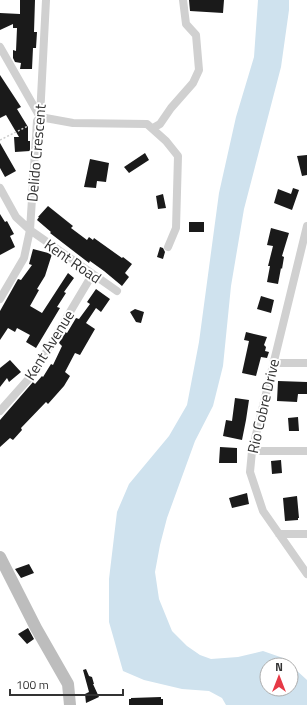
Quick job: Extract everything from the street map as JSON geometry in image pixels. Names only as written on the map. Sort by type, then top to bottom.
[{"type":"street","name":"Delido Crescent","points":[[0,299],[24,258],[30,230],[46,0]]},
{"type":"street","points":[[153,128],[160,124],[171,108],[193,83],[199,70],[196,35],[186,24],[183,0]]},
{"type":"street","points":[[0,47],[38,119],[73,123],[147,124],[166,141],[178,156],[176,228],[168,247]]},
{"type":"street","name":"Kent Road","points":[[0,188],[16,217],[30,230],[116,291]]},
{"type":"street","name":"Rio Cobre Drive","points":[[307,226],[272,363],[252,451],[250,472],[263,511],[307,574]]},
{"type":"street","name":"Kent Avenue","points":[[0,411],[33,374],[92,275]]},
{"type":"street","points":[[272,363],[307,363]]},
{"type":"street","points":[[252,451],[307,451]]},
{"type":"street","points":[[279,534],[307,534]]},
{"type":"street","points":[[0,557],[36,628],[68,684],[70,705]]},
{"type":"path","points":[[0,140],[38,119]]},
{"type":"water","points":[[258,0],[289,0],[281,67],[244,209],[231,286],[223,366],[213,406],[195,441],[167,518],[155,572],[159,599],[172,631],[187,646],[200,655],[211,659],[238,657],[263,651],[280,657],[259,657],[259,697],[299,697],[299,672],[307,680],[307,705],[226,705],[222,698],[209,691],[182,689],[144,680],[123,671],[109,622],[109,579],[117,512],[129,484],[169,436],[187,405],[199,342],[219,193],[236,117],[254,57]]},
{"type":"building","points":[[20,0],[35,0],[34,32],[37,32],[36,48],[33,48],[32,69],[20,69],[21,63],[15,62],[13,58],[13,50],[16,51],[17,28],[13,28],[13,24],[0,30],[0,13],[20,14]]},
{"type":"building","points":[[189,0],[224,0],[223,13],[190,11]]},
{"type":"building","points":[[0,75],[21,107],[17,109],[28,127],[30,151],[15,152],[14,137],[19,137],[6,115],[0,118]]},
{"type":"building","points":[[0,143],[16,171],[5,177],[0,168]]},
{"type":"building","points":[[145,153],[149,160],[129,173],[124,167]]},
{"type":"building","points":[[307,155],[307,175],[302,176],[297,156]]},
{"type":"building","points":[[90,159],[109,163],[106,182],[97,181],[96,188],[84,187]]},
{"type":"building","points":[[293,188],[299,190],[292,210],[274,203],[278,189],[291,194]]},
{"type":"building","points":[[163,194],[166,208],[158,209],[156,196]]},
{"type":"building","points":[[48,206],[73,226],[71,228],[87,240],[89,237],[93,240],[94,238],[132,264],[125,273],[129,277],[122,286],[104,271],[90,261],[89,263],[50,233],[51,232],[37,220]]},
{"type":"building","points":[[0,214],[5,222],[7,221],[14,234],[10,236],[15,247],[0,255]]},
{"type":"building","points":[[189,222],[204,222],[204,232],[189,232]]},
{"type":"building","points":[[271,228],[289,233],[282,256],[284,257],[278,284],[267,282],[270,266],[268,266],[273,246],[267,245]]},
{"type":"building","points":[[160,247],[163,248],[165,252],[163,259],[157,257]]},
{"type":"building","points":[[33,249],[52,254],[45,276],[37,289],[39,290],[30,306],[42,313],[68,273],[74,278],[64,292],[66,293],[57,307],[60,308],[36,348],[26,342],[30,335],[17,328],[15,332],[8,328],[0,340],[0,311],[18,279],[21,280],[32,265],[29,264]]},
{"type":"building","points":[[96,289],[110,299],[101,312],[96,308],[86,323],[95,329],[80,355],[75,353],[65,372],[70,376],[64,386],[48,404],[46,402],[21,428],[22,430],[13,440],[10,438],[0,447],[0,420],[33,382],[35,384],[42,376],[43,377],[51,364],[53,365],[62,346],[59,343],[65,332],[67,333],[76,318],[79,319],[90,304],[87,302]]},
{"type":"building","points":[[261,296],[274,300],[271,313],[257,309]]},
{"type":"building","points":[[135,309],[144,312],[141,323],[136,322],[130,312]]},
{"type":"building","points":[[246,332],[267,337],[264,345],[266,347],[265,351],[269,352],[267,358],[261,357],[256,376],[242,373],[249,341],[244,340]]},
{"type":"building","points":[[10,360],[21,372],[9,382],[7,378],[0,387],[0,368]]},
{"type":"building","points":[[278,381],[307,382],[307,394],[298,394],[297,402],[277,401]]},
{"type":"building","points":[[235,398],[249,400],[242,440],[223,436],[226,420],[232,421]]},
{"type":"building","points":[[298,417],[299,431],[289,431],[288,418]]},
{"type":"building","points":[[220,447],[237,448],[237,463],[219,463]]},
{"type":"building","points":[[281,460],[282,473],[272,474],[271,461]]},
{"type":"building","points":[[247,493],[249,504],[232,508],[229,498]]},
{"type":"building","points":[[297,496],[299,518],[298,520],[285,521],[283,498]]},
{"type":"building","points":[[29,564],[34,573],[21,578],[15,569]]},
{"type":"building","points":[[28,628],[34,639],[27,644],[18,634]]},
{"type":"building","points":[[86,669],[89,676],[92,677],[93,684],[99,697],[86,703],[85,694],[89,692],[83,670]]},
{"type":"building","points":[[161,697],[161,699],[163,699],[163,705],[129,705],[129,699],[131,698]]}]
